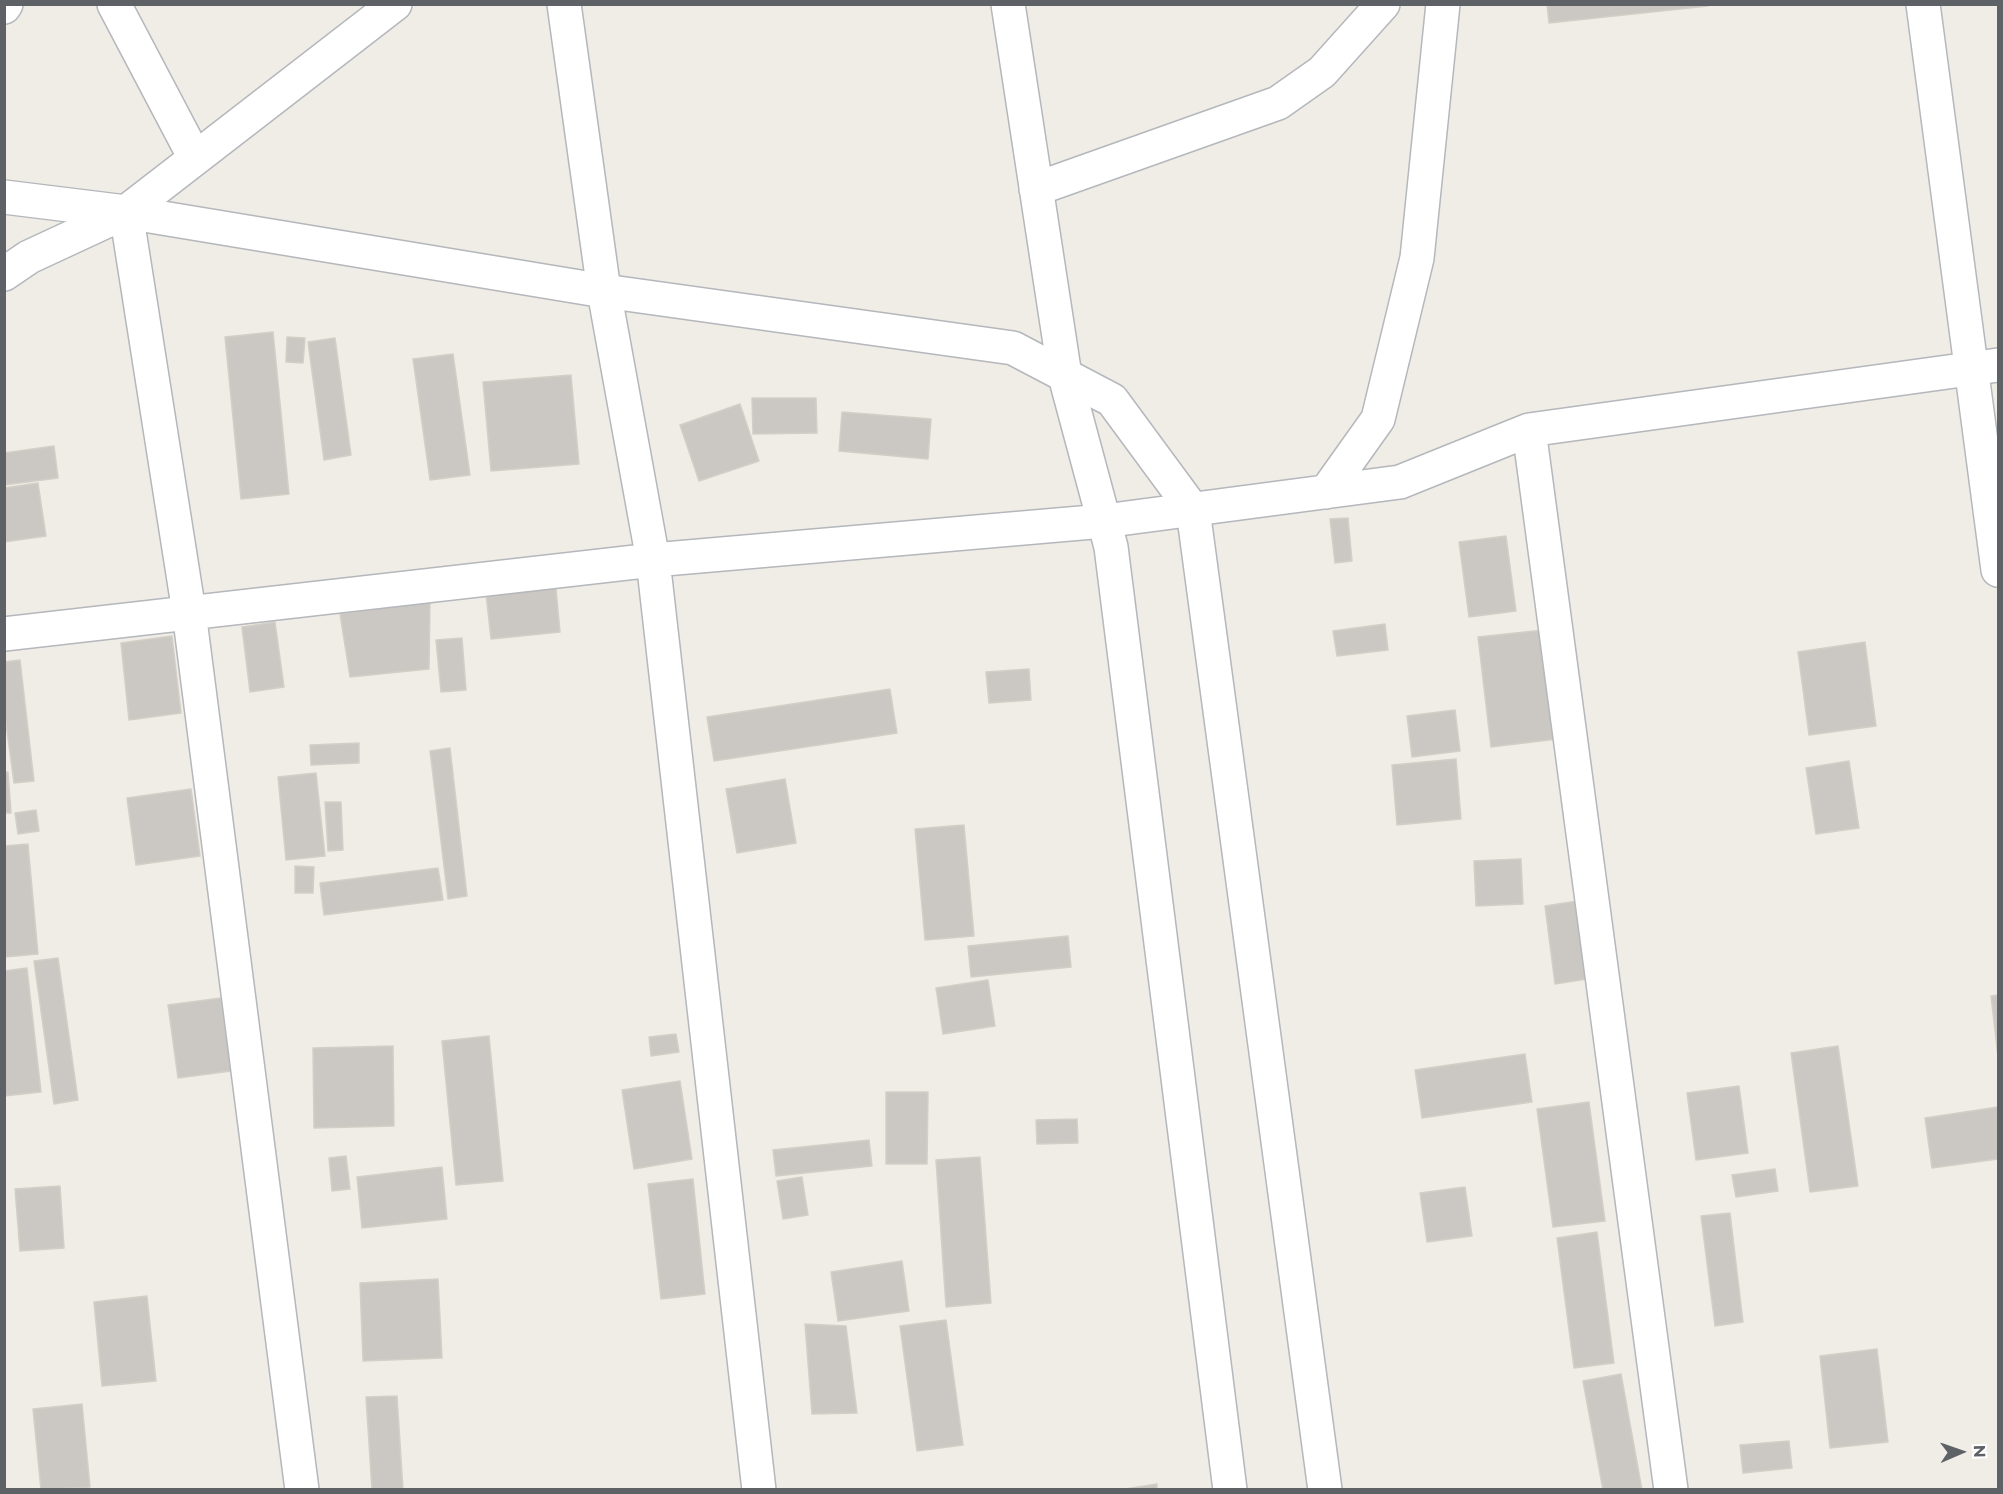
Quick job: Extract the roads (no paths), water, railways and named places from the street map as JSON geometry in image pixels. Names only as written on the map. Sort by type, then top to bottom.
[{"type":"street","points":[[114,4],[195,158]]},
{"type":"street","points":[[4,274],[29,257],[126,212],[395,4]]},
{"type":"street","points":[[564,4],[604,291],[653,560],[759,1490]]},
{"type":"street","points":[[1008,4],[1065,376],[1111,547],[1230,1490]]},
{"type":"street","points":[[1036,189],[1278,103],[1322,72],[1383,4]]},
{"type":"street","points":[[1326,492],[1378,419],[1417,258],[1443,4]]},
{"type":"street","points":[[1923,4],[1985,366],[1998,570]]},
{"type":"street","points":[[4,197],[126,212],[604,291],[1013,348],[1112,400],[1193,510],[1325,1490]]},
{"type":"street","points":[[126,212],[189,612],[302,1490]]},
{"type":"street","points":[[4,634],[653,560],[1104,521],[1400,482],[1529,430],[1985,366]]},
{"type":"street","points":[[1529,430],[1671,1490]]}]
